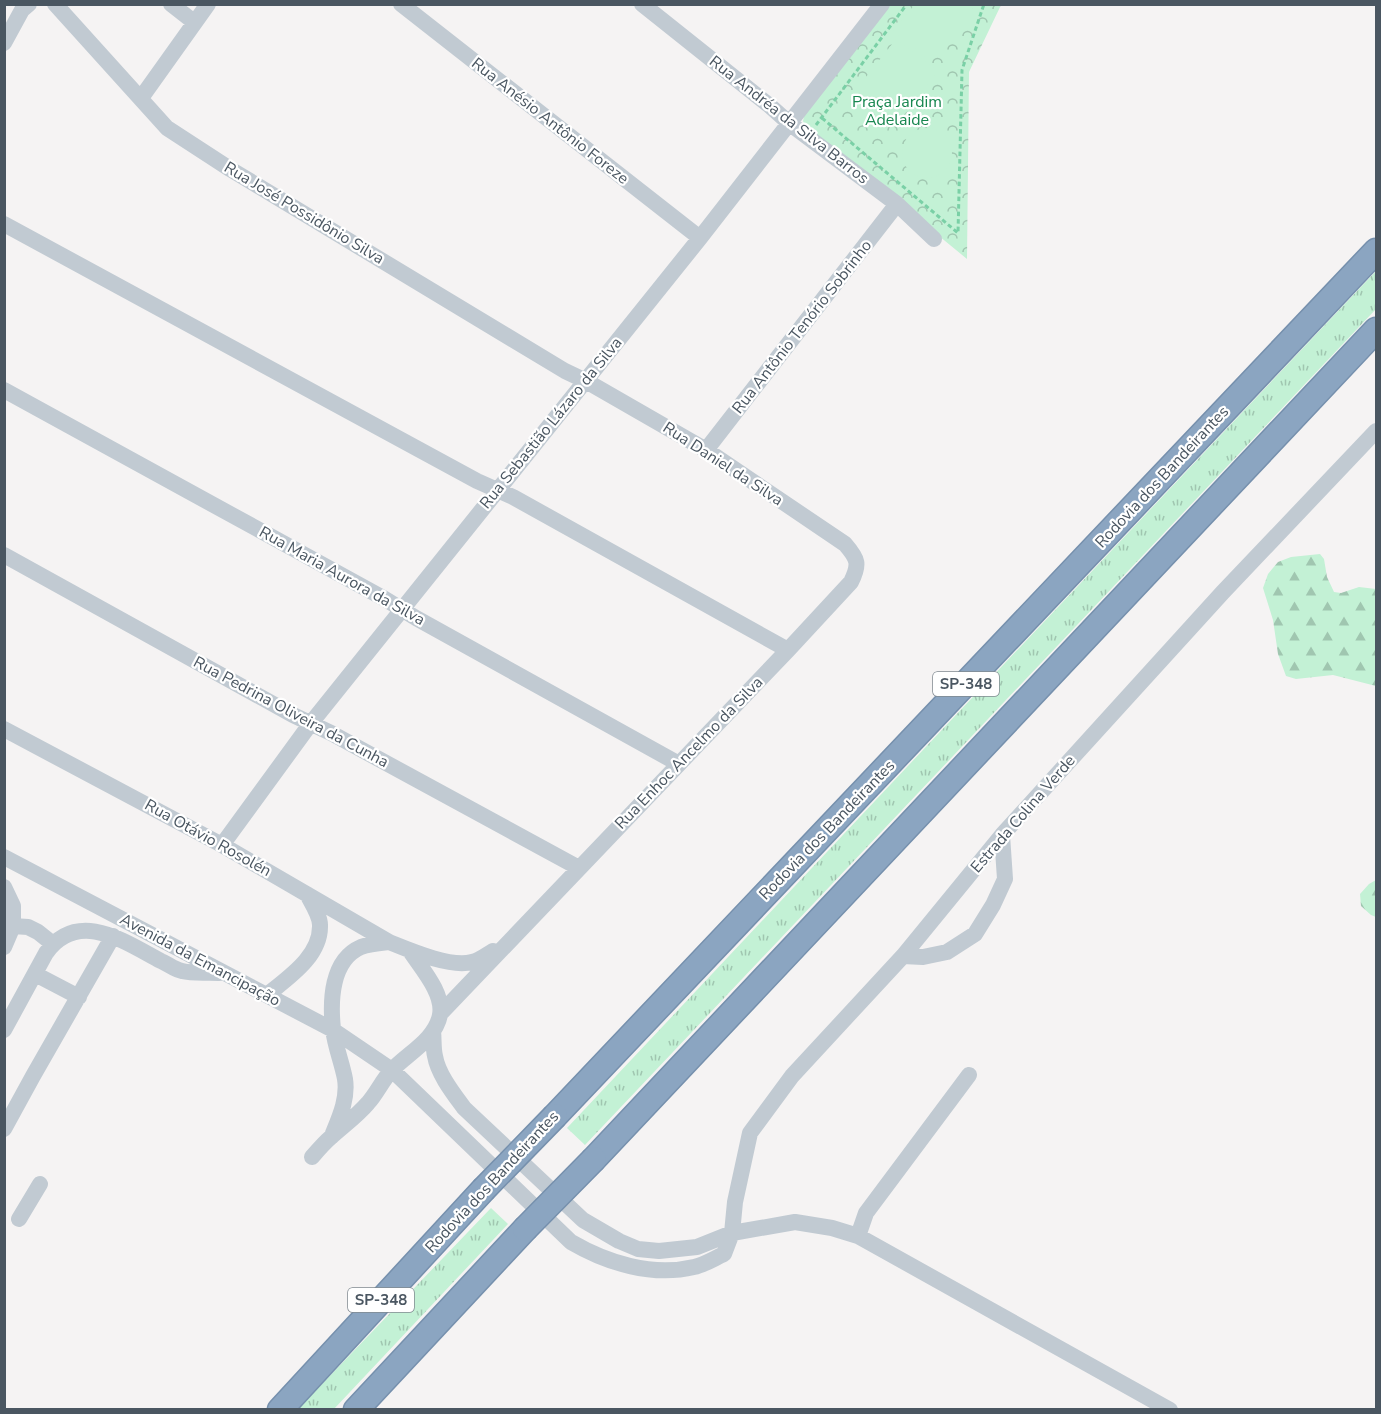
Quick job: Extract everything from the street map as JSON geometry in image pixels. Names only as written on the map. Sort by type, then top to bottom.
[{"type":"highway","name":"Rodovia dos Bandeirantes","points":[[280,1410],[483,1190],[1377,251]]},
{"type":"highway","name":"SP-348","points":[[356,1410],[1377,330]]},
{"type":"street","points":[[4,43],[22,10],[29,4]]},
{"type":"street","name":"Rua José Possidônio Silva","points":[[55,4],[167,128],[230,169],[565,371],[586,381]]},
{"type":"street","points":[[171,4],[194,22]]},
{"type":"street","points":[[141,98],[208,4]]},
{"type":"street","name":"Rua Anésio Antônio Foreze","points":[[401,4],[700,238]]},
{"type":"street","name":"Rua Andréa da Silva Barros","points":[[642,4],[789,123],[897,204],[934,239]]},
{"type":"street","name":"Rua Sebastião Lázaro da Silva","points":[[222,845],[311,723],[700,238],[879,6]]},
{"type":"street","name":"Rua Antônio Tenório Sobrinho","points":[[706,450],[897,204]]},
{"type":"street","points":[[4,224],[513,497],[788,650]]},
{"type":"street","name":"Rua Daniel da Silva","points":[[586,381],[706,450],[845,544],[855,556]]},
{"type":"street","name":"Rua Maria Aurora da Silva","points":[[4,390],[385,599],[679,764]]},
{"type":"street","name":"Estrada Colina Verde","points":[[392,1070],[571,1242],[585,1250],[599,1257],[645,1269],[696,1267],[724,1254],[732,1233],[735,1202],[750,1133],[792,1076],[903,956],[1002,835],[1224,592],[1377,431]]},
{"type":"street","name":"Rua Pedrina Oliveira da Cunha","points":[[4,555],[293,715],[331,733],[579,868]]},
{"type":"street","name":"Rua Enhoc Ancelmo da Silva","points":[[440,1014],[851,582],[857,571],[855,556]]},
{"type":"street","name":"Rua Otávio Rosolén","points":[[4,729],[222,845],[389,942],[410,951]]},
{"type":"street","points":[[903,956],[923,957],[947,952],[975,934],[993,905],[1005,879],[1002,835]]},
{"type":"street","name":"Avenida da Emancipação","points":[[4,857],[333,1030],[392,1070]]},
{"type":"street","points":[[4,887],[13,906],[13,926],[4,947]]},
{"type":"street","points":[[267,995],[296,972],[317,945],[320,923],[307,894]]},
{"type":"street","points":[[13,926],[28,927],[53,944]]},
{"type":"street","points":[[4,1030],[53,944],[74,931],[91,930],[113,936],[181,971],[226,973]]},
{"type":"street","points":[[4,1129],[113,936]]},
{"type":"street","points":[[331,1137],[344,1106],[345,1080],[333,1030],[332,1001],[339,968],[348,956],[362,947],[389,942]]},
{"type":"street","name":"Rua Enhoc Ancelmo da Silva","points":[[410,951],[454,963],[472,962],[507,944]]},
{"type":"street","points":[[410,951],[432,981],[437,994],[440,1014],[434,1031],[435,1056],[451,1090],[464,1107],[583,1220],[638,1249],[659,1251],[697,1247],[732,1233],[795,1221],[858,1236],[1170,1410]]},
{"type":"street","points":[[35,974],[79,997]]},
{"type":"street","points":[[312,1157],[368,1103],[392,1070],[434,1031]]},
{"type":"street","points":[[858,1236],[866,1213],[969,1075]]},
{"type":"street","points":[[19,1219],[40,1184]]},
{"type":"path","points":[[907,4],[822,118],[958,233],[962,70],[984,4]]},
{"type":"green space","points":[[915,4],[976,5],[930,61],[893,31]]},
{"type":"green space","name":"Praça Jardim Adelaide","points":[[889,5],[1001,5],[969,72],[967,259],[805,126],[803,121],[804,116]]},
{"type":"green space","points":[[896,39],[938,71],[893,129],[851,96]]},
{"type":"green space","points":[[922,128],[932,128],[945,135],[952,148],[952,158],[945,171],[932,178],[922,178],[913,174],[906,167],[902,158],[902,148],[906,139],[913,132]]},
{"type":"green space","points":[[1376,271],[1376,309],[585,1145],[567,1128]]},
{"type":"green space","points":[[1320,554],[1324,559],[1327,577],[1334,592],[1341,593],[1359,587],[1376,589],[1376,686],[1333,675],[1296,679],[1286,676],[1278,654],[1273,620],[1263,588],[1268,574],[1278,562],[1291,557]]},
{"type":"green space","points":[[1376,880],[1376,917],[1361,906],[1360,894]]},
{"type":"green space","points":[[491,1208],[508,1224],[334,1409],[298,1409]]}]
